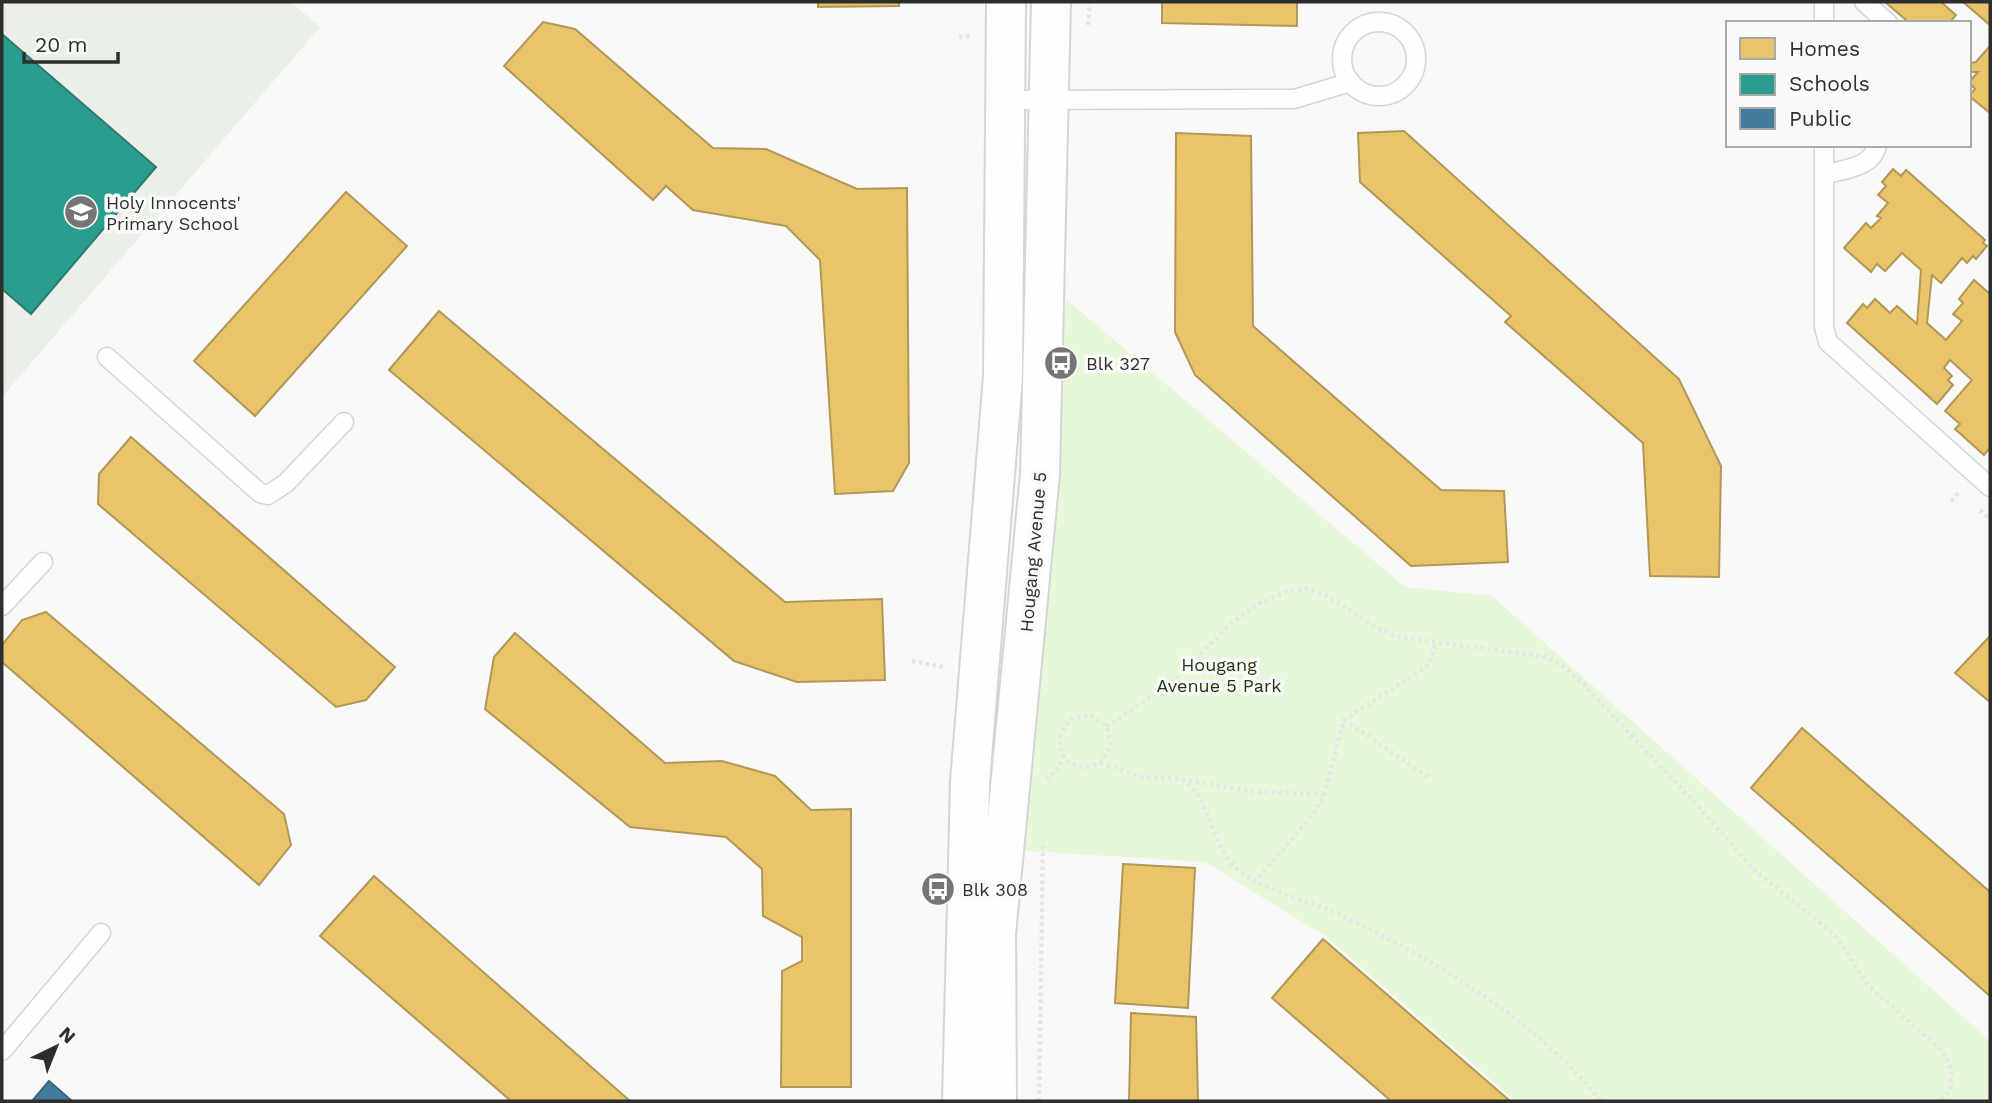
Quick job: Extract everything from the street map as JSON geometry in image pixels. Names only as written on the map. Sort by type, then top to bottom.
[{"type":"street","points":[[962,1101],[970,782],[1003,376],[1006,2]]},
{"type":"street","name":"Hougang Avenue 5","points":[[997,1101],[996,934],[1040,474],[1051,102],[1051,2]]},
{"type":"lane","points":[[1824,2],[1824,21]]},
{"type":"lane","points":[[1864,2],[1886,21]]},
{"type":"lane","points":[[1007,100],[1051,102],[1294,99],[1351,82],[1372,95],[1396,92],[1410,79],[1416,62],[1411,39],[1402,29],[1380,21],[1357,28],[1349,37],[1342,59],[1351,82]]},
{"type":"lane","points":[[1824,147],[1824,327],[1828,342],[1987,477]]},
{"type":"lane","points":[[1824,175],[1863,164],[1872,158],[1876,147]]},
{"type":"lane","points":[[107,357],[260,493],[268,495],[286,483],[344,422]]},
{"type":"lane","points":[[2,606],[43,562]]},
{"type":"lane","points":[[986,567],[1032,574]]},
{"type":"lane","points":[[2,1051],[101,933]]},
{"type":"path","points":[[958,37],[975,35]]},
{"type":"path","points":[[1951,501],[1959,492]]},
{"type":"path","points":[[1107,727],[1168,685],[1229,625],[1260,603],[1288,591],[1314,590],[1379,629],[1411,640],[1536,654],[1556,662],[1573,674],[1699,807],[1752,869],[1834,934],[1860,975],[1877,994],[1943,1052],[1952,1072],[1950,1088],[1941,1101]]},
{"type":"path","points":[[1254,882],[1312,816],[1324,796],[1344,720],[1429,665],[1436,643]]},
{"type":"path","points":[[912,661],[956,669]]},
{"type":"path","points":[[1100,763],[1111,746],[1107,727],[1090,715],[1080,715],[1063,726],[1059,746],[1071,763],[1080,767],[1100,763],[1150,778],[1178,778],[1248,791],[1324,796]]},
{"type":"path","points":[[1344,720],[1428,777]]},
{"type":"path","points":[[1178,778],[1198,795],[1218,846],[1228,862],[1254,882],[1312,901],[1345,917],[1483,997],[1541,1041],[1601,1101]]},
{"type":"path","points":[[1039,1101],[1043,837]]},
{"type":"shaded area","name":"Holy Innocents' Primary School","points":[[2,2],[291,2],[320,27],[2,397]]},
{"type":"green space","name":"Hougang Avenue 5 Park","points":[[1066,299],[1405,587],[1492,596],[1990,1041],[1990,1101],[1515,1101],[1325,936],[1205,862],[1014,850]]},
{"type":"building: Homes","points":[[818,2],[899,2],[899,6],[818,7]]},
{"type":"building: Homes","points":[[1162,2],[1297,2],[1297,26],[1162,23]]},
{"type":"building: Homes","points":[[1885,2],[1941,2],[1956,15],[1951,21],[1906,20]]},
{"type":"building: Homes","points":[[1963,2],[1990,2],[1990,25]]},
{"type":"building: Homes","points":[[543,22],[575,29],[713,148],[766,149],[857,189],[907,188],[909,463],[893,491],[835,494],[820,260],[786,226],[693,210],[666,186],[653,200],[504,66]]},
{"type":"building: Homes","points":[[1990,46],[1990,113],[1971,98],[1975,89],[1971,80],[1978,72],[1971,72],[1971,63],[1976,62]]},
{"type":"building: Homes","points":[[1404,131],[1679,379],[1721,466],[1719,577],[1650,576],[1643,443],[1505,322],[1511,316],[1360,182],[1358,133]]},
{"type":"building: Homes","points":[[1176,133],[1251,136],[1253,326],[1441,490],[1504,491],[1508,562],[1411,566],[1195,375],[1175,332]]},
{"type":"building: Homes","points":[[1893,169],[1901,176],[1906,170],[1985,240],[1983,243],[1987,246],[1976,259],[1973,256],[1967,263],[1962,258],[1941,283],[1932,275],[1927,323],[1946,340],[1962,321],[1953,314],[1963,303],[1959,299],[1974,280],[1990,294],[1990,448],[1984,455],[1955,429],[1960,424],[1945,411],[1972,380],[1950,360],[1944,368],[1952,376],[1948,380],[1953,385],[1937,404],[1847,323],[1863,304],[1867,308],[1875,299],[1890,313],[1897,306],[1917,324],[1921,270],[1902,253],[1885,271],[1877,264],[1871,272],[1844,248],[1866,223],[1871,228],[1881,218],[1877,216],[1888,203],[1878,195],[1886,186],[1882,182]]},
{"type":"building: Homes","points":[[346,192],[407,246],[255,416],[194,361]]},
{"type":"building: Homes","points":[[439,311],[785,602],[882,599],[885,680],[797,682],[734,661],[389,370]]},
{"type":"building: Homes","points":[[131,437],[395,667],[366,700],[336,707],[98,504],[99,474]]},
{"type":"building: Homes","points":[[46,612],[284,814],[291,845],[259,885],[2,662],[2,645],[22,620]]},
{"type":"building: Homes","points":[[515,633],[665,763],[722,761],[775,776],[811,810],[851,809],[851,1087],[781,1087],[782,971],[802,961],[802,937],[763,916],[762,869],[726,837],[630,827],[485,709],[494,657]]},
{"type":"building: Homes","points":[[1990,636],[1990,702],[1955,673]]},
{"type":"building: Homes","points":[[1802,728],[1990,892],[1990,996],[1751,788]]},
{"type":"building: Homes","points":[[1123,864],[1195,868],[1188,1008],[1115,1003]]},
{"type":"building: Homes","points":[[374,876],[630,1101],[511,1101],[320,936]]},
{"type":"building: Homes","points":[[1323,939],[1510,1101],[1391,1101],[1272,998]]},
{"type":"building: Homes","points":[[1131,1013],[1196,1017],[1198,1101],[1129,1101]]},
{"type":"building: Schools","points":[[2,34],[156,167],[31,314],[2,289]]},
{"type":"building: Public","points":[[49,1081],[72,1101],[32,1101]]},
{"type":"place","name":"Holy Innocents' Primary School","points":[[81,212]]},
{"type":"place","name":"Blk 327","points":[[1061,363]]},
{"type":"place","name":"Blk 308","points":[[938,889]]}]
